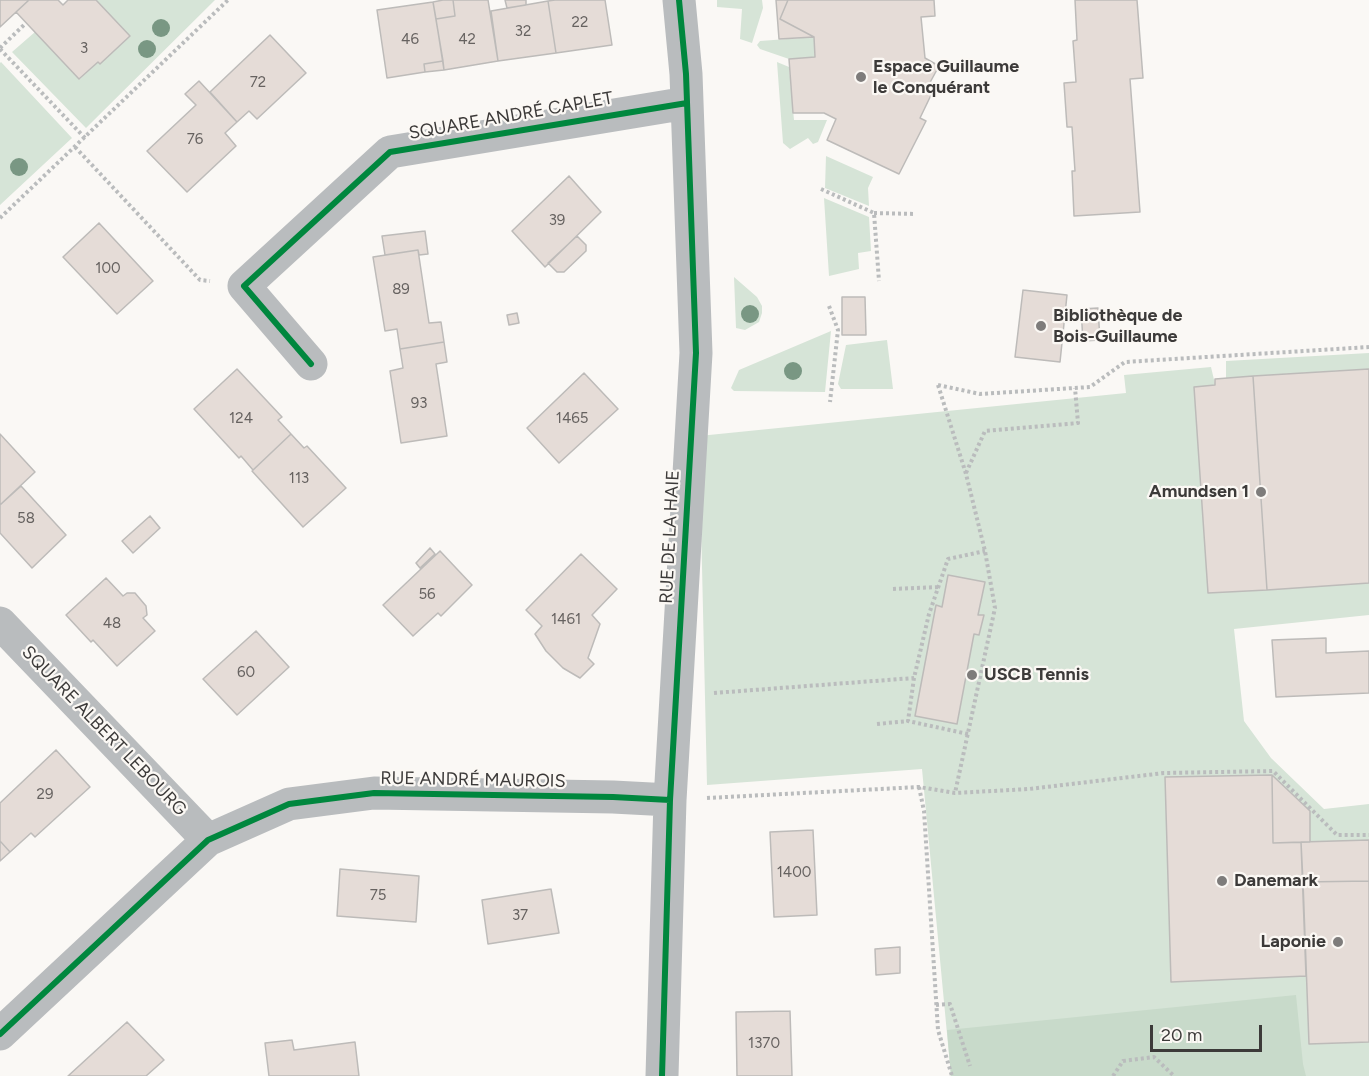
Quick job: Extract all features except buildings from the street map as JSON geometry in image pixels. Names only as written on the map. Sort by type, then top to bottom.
[{"type":"street","name":"RUE DE LA HAIE","points":[[662,1076],[670,800],[696,353],[687,103],[679,0]]},
{"type":"street","name":"SQUARE ANDRÉ CAPLET","points":[[244,286],[390,152],[687,103]]},
{"type":"street","points":[[244,286],[311,364]]},
{"type":"street","name":"SQUARE ALBERT LEBOURG","points":[[0,623],[208,840]]},
{"type":"street","name":"RUE ANDRÉ MAUROIS","points":[[0,1034],[208,840],[289,804],[374,793],[670,800]]},
{"type":"path","points":[[0,218],[228,0]]},
{"type":"path","points":[[26,23],[0,48],[85,138]]},
{"type":"path","points":[[75,147],[200,280],[244,286]]},
{"type":"path","points":[[821,189],[874,213],[916,214]]},
{"type":"path","points":[[874,213],[879,281]]},
{"type":"path","points":[[830,306],[838,330],[830,402]]},
{"type":"path","points":[[956,793],[994,608],[985,551],[966,474],[938,385],[980,394],[1090,387],[1125,362],[1369,347]]},
{"type":"path","points":[[966,474],[985,431],[1078,423],[1075,388]]},
{"type":"path","points":[[908,721],[914,678],[928,614],[948,559],[985,551]]},
{"type":"path","points":[[892,589],[938,587]]},
{"type":"path","points":[[714,693],[914,678]]},
{"type":"path","points":[[878,724],[908,721],[968,734]]},
{"type":"path","points":[[670,800],[919,787],[956,793],[1029,789],[1164,773],[1273,771],[1337,835],[1369,835]]},
{"type":"path","points":[[919,787],[924,811],[938,1030],[952,1076]]},
{"type":"path","points":[[936,1005],[950,1004],[970,1066]]},
{"type":"path","points":[[1113,1076],[1123,1061],[1154,1057],[1174,1076]]},
{"type":"green space","points":[[96,0],[215,0],[86,128],[12,52],[35,32],[80,79],[130,36]]},
{"type":"green space","points":[[717,0],[762,0],[763,8],[752,43],[740,39],[742,9],[717,7]]},
{"type":"green space","points":[[814,37],[815,57],[789,59],[760,49],[757,45],[760,41]]},
{"type":"green space","points":[[777,62],[789,67],[794,120],[827,120],[818,142],[813,144],[808,138],[790,149],[783,143]]},
{"type":"green space","points":[[0,63],[72,138],[0,205]]},
{"type":"green space","points":[[826,156],[873,177],[868,188],[869,206],[825,188]]},
{"type":"green space","points":[[824,198],[869,217],[871,251],[858,253],[859,269],[829,276]]},
{"type":"green space","points":[[734,277],[757,297],[762,306],[759,322],[745,330],[736,328]]},
{"type":"green space","points":[[831,331],[825,392],[734,391],[731,388],[739,370]]},
{"type":"green space","points":[[887,340],[893,389],[841,389],[838,384],[846,345]]},
{"type":"green space","name":"USCB Tennis","points":[[1369,353],[1369,615],[1234,629],[1244,721],[1271,758],[1324,809],[1369,804],[1369,1076],[951,1076],[922,769],[707,785],[699,436],[1126,393],[1124,375],[1211,367],[1215,384],[1346,370],[1226,378],[1226,361]]},
{"type":"green space","points":[[1296,995],[1306,1076],[951,1076],[947,1030]]},
{"type":"cycle path","points":[[662,1076],[670,800],[696,353],[686,74],[679,0]]},
{"type":"cycle path","points":[[311,364],[244,286],[390,152],[687,103]]},
{"type":"cycle path","points":[[0,1034],[208,840],[289,804],[374,793],[670,800]]},
{"type":"place","name":"Espace Guillaume le Conquérant","points":[[861,77]]},
{"type":"place","name":"Bibliothèque de Bois-Guillaume","points":[[1041,326]]},
{"type":"place","name":"Amundsen 1","points":[[1261,492]]},
{"type":"place","name":"USCB Tennis","points":[[972,675]]},
{"type":"place","name":"Danemark","points":[[1222,881]]},
{"type":"place","name":"Laponie","points":[[1338,942]]}]
